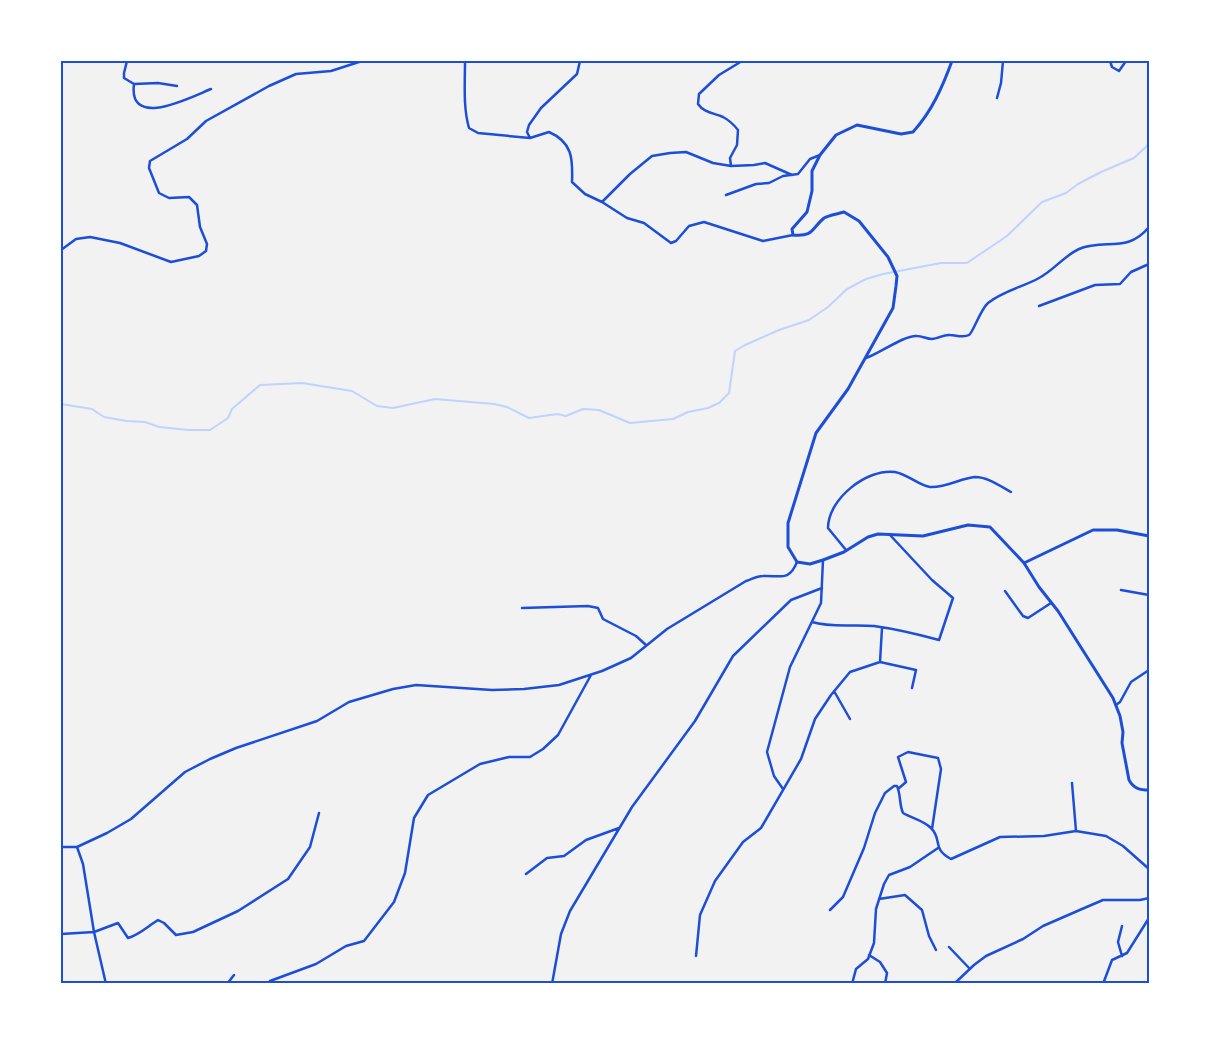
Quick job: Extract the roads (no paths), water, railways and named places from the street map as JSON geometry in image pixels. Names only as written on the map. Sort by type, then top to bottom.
[{"type":"street","points":[[127,61],[124,78],[134,84],[158,83],[178,86]]},
{"type":"street","points":[[61,250],[76,239],[90,237],[120,243],[171,262],[199,256],[206,251],[207,244],[200,227],[197,205],[188,198],[169,198],[160,193],[149,168],[150,161],[187,138],[206,121],[269,86],[296,74],[331,71],[362,61]]},
{"type":"street","points":[[464,61],[464,94],[466,118],[469,128],[478,133],[530,138],[549,132],[559,136],[569,147],[573,170],[572,182],[585,194],[627,218],[644,223],[671,243],[676,241],[690,226],[704,222],[763,241],[793,235],[801,236],[812,233],[825,217],[844,212],[859,221],[892,263],[897,276],[893,308],[848,389],[816,433],[788,523],[788,547],[797,562]]},
{"type":"street","points":[[530,138],[527,132],[528,125],[541,108],[577,74],[580,61]]},
{"type":"street","points":[[731,166],[730,158],[737,145],[738,130],[723,117],[702,110],[698,104],[699,94],[719,75],[742,61]]},
{"type":"street","points":[[793,235],[792,229],[807,212],[812,191],[812,171],[820,155],[836,135],[856,125],[901,134],[913,132],[932,108],[952,61]]},
{"type":"street","points":[[997,98],[1001,83],[1003,61]]},
{"type":"street","points":[[1110,61],[1112,67],[1119,71],[1126,61]]},
{"type":"street","points":[[134,84],[133,95],[136,102],[142,106],[155,109],[211,89]]},
{"type":"street","points":[[602,202],[630,174],[652,156],[670,153],[686,152],[712,163],[731,166],[764,163],[792,174]]},
{"type":"street","points":[[726,196],[756,184],[769,183],[783,176],[798,174],[810,159],[820,155]]},
{"type":"street","points":[[864,359],[877,354],[890,345],[916,335],[932,339],[949,334],[967,336],[972,333],[980,313],[988,303],[1001,295],[1040,278],[1058,262],[1079,249],[1091,246],[1126,244],[1142,235],[1149,227]]},
{"type":"street","points":[[1039,306],[1095,285],[1120,284],[1131,272],[1149,264]]},
{"type":"street","points":[[846,550],[828,528],[830,512],[841,498],[862,480],[880,472],[896,472],[929,487],[951,484],[975,477],[989,480],[1011,492]]},
{"type":"street","points":[[797,562],[810,564],[823,560],[846,550],[868,537],[878,534],[923,536],[968,525],[990,527],[1024,563],[1092,663],[1116,705],[1120,716],[1123,732],[1122,743],[1129,780],[1132,786],[1140,790],[1149,790]]},
{"type":"street","points":[[1024,563],[1093,530],[1117,530],[1149,536]]},
{"type":"street","points":[[812,622],[823,625],[882,628],[939,640],[953,598],[932,580],[890,535]]},
{"type":"street","points":[[783,789],[774,776],[767,752],[790,667],[821,603],[823,560]]},
{"type":"street","points":[[61,847],[78,846],[107,833],[131,819],[185,772],[236,748],[317,721],[349,702],[393,689],[416,685],[492,690],[560,685],[591,675],[631,658],[667,629],[704,605],[746,581],[760,576],[784,577],[794,570],[797,562]]},
{"type":"street","points":[[552,984],[561,934],[570,911],[632,807],[695,721],[733,656],[791,600],[822,588]]},
{"type":"street","points":[[1120,590],[1149,595]]},
{"type":"street","points":[[1005,591],[1023,616],[1028,618],[1051,603]]},
{"type":"street","points":[[522,608],[588,606],[598,608],[603,619],[636,636],[646,645]]},
{"type":"street","points":[[880,662],[882,628]]},
{"type":"street","points":[[696,956],[700,914],[715,881],[743,842],[761,828],[801,759],[815,719],[834,691],[850,672],[880,662],[916,670],[912,688]]},
{"type":"street","points":[[1116,705],[1120,702],[1131,682],[1149,670]]},
{"type":"street","points":[[270,981],[316,964],[346,946],[364,941],[394,902],[405,874],[414,818],[428,795],[480,764],[509,757],[530,757],[543,749],[558,735],[591,675]]},
{"type":"street","points":[[834,691],[850,718]]},
{"type":"street","points":[[898,789],[906,782],[898,757],[908,752],[938,758],[941,769],[932,830]]},
{"type":"street","points":[[1072,783],[1076,831]]},
{"type":"street","points":[[830,910],[843,897],[864,848],[875,813],[890,788],[894,786],[897,786],[898,789],[903,813],[929,826],[936,834],[938,848],[951,859],[1000,838],[1044,836],[1076,831],[1106,836],[1123,846],[1149,869]]},
{"type":"street","points":[[61,934],[94,932],[118,923],[128,938],[135,936],[158,920],[164,923],[176,935],[193,932],[238,911],[288,880],[310,847],[319,813]]},
{"type":"street","points":[[526,874],[547,858],[564,856],[586,840],[620,827]]},
{"type":"street","points":[[78,846],[106,984]]},
{"type":"street","points":[[852,984],[856,969],[868,959],[874,943],[876,909],[889,875],[910,867],[938,848]]},
{"type":"street","points":[[879,899],[904,895],[922,910],[929,936],[936,950]]},
{"type":"street","points":[[954,984],[986,956],[1023,939],[1043,926],[1103,900],[1140,900],[1149,898]]},
{"type":"street","points":[[1103,984],[1112,960],[1127,953],[1149,918]]},
{"type":"street","points":[[1122,926],[1118,942],[1122,956]]},
{"type":"street","points":[[949,947],[970,969]]},
{"type":"street","points":[[869,955],[880,962],[887,972],[885,984]]},
{"type":"street","points":[[227,984],[234,975]]},
{"type":"waterway","points":[[61,404],[92,409],[104,417],[145,422],[159,427],[210,430],[228,418],[232,409],[260,385],[302,383],[352,391],[377,406],[393,408],[435,399],[494,404],[507,407],[529,418],[557,414],[566,416],[583,409],[599,410],[630,423],[673,419],[688,412],[708,408],[719,403],[729,393],[735,351],[745,345],[779,330],[809,320],[828,307],[847,289],[866,279],[941,263],[967,263],[1007,236],[1042,202],[1066,193],[1078,184],[1101,172],[1134,158],[1149,144]]}]
